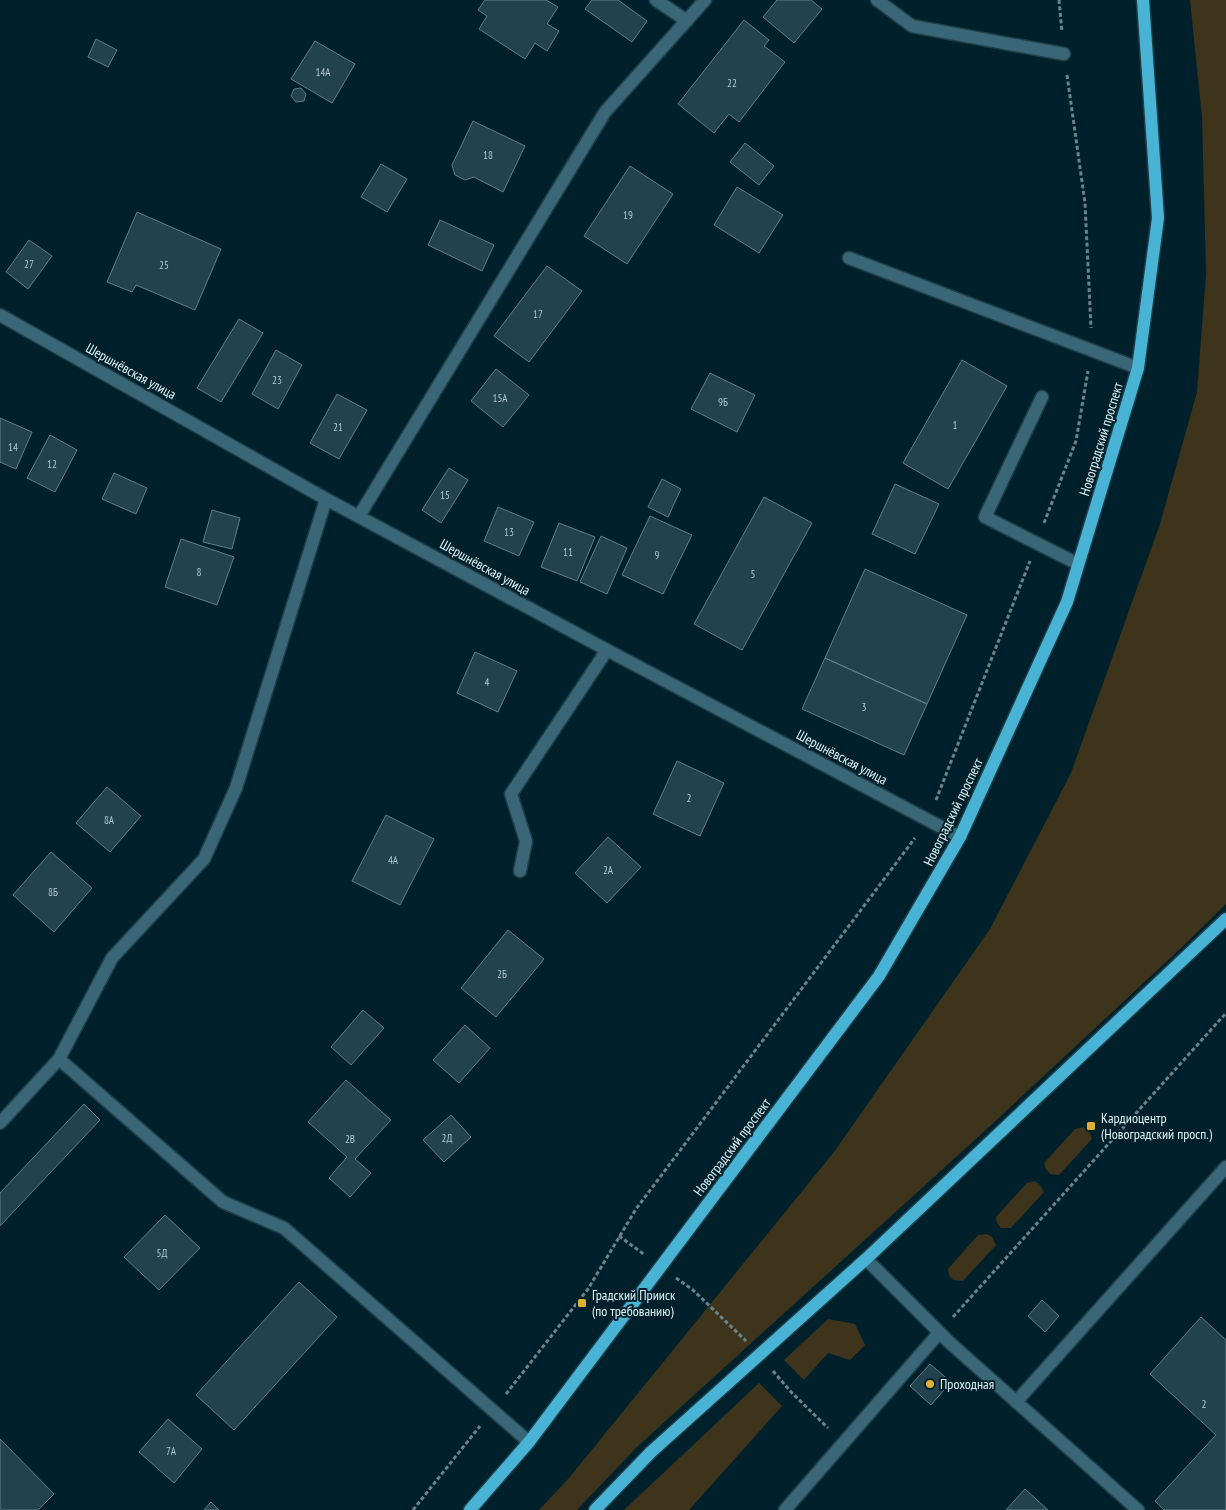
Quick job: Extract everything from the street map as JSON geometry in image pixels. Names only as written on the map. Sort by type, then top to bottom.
[{"type":"main road","name":"Новоградский проспект","points":[[470,1510],[529,1442],[879,976],[960,836],[1067,602],[1138,368],[1158,218],[1143,0]]},
{"type":"main road","points":[[595,1510],[651,1452],[866,1259],[1226,919]]},
{"type":"street","points":[[656,0],[687,21]]},
{"type":"street","points":[[359,516],[605,112],[705,0]]},
{"type":"street","points":[[877,0],[912,26],[1064,54]]},
{"type":"street","points":[[849,258],[1138,368]]},
{"type":"street","name":"Шершнёвская улица","points":[[0,315],[359,516],[607,650],[960,836]]},
{"type":"street","points":[[1042,397],[985,517],[1078,564]]},
{"type":"street","points":[[0,1123],[59,1059],[112,958],[204,859],[236,788],[326,498]]},
{"type":"street","points":[[520,870],[526,841],[511,794],[607,650]]},
{"type":"street","points":[[59,1059],[223,1202],[284,1228],[529,1442]]},
{"type":"street","points":[[1016,1402],[1226,1167]]},
{"type":"street","points":[[866,1259],[939,1333],[1138,1510]]},
{"type":"street","points":[[784,1510],[939,1333]]},
{"type":"path","points":[[413,1510],[588,1288],[636,1209],[928,820]]},
{"type":"path","points":[[939,1333],[1226,1013]]},
{"type":"path","points":[[620,1236],[694,1290],[738,1332],[792,1393],[843,1443]]},
{"type":"shaded area","points":[[1190,0],[1226,0],[1226,904],[989,1127],[637,1447],[577,1510],[539,1510],[569,1478],[834,1152],[990,929],[1071,773],[1160,524],[1197,392],[1206,274],[1202,117]]},
{"type":"shaded area","points":[[1083,1127],[1089,1131],[1092,1139],[1059,1175],[1050,1174],[1044,1163],[1075,1129]]},
{"type":"shaded area","points":[[1035,1181],[1044,1192],[1011,1228],[1001,1228],[997,1223],[996,1217],[1027,1183]]},
{"type":"shaded area","points":[[987,1234],[992,1237],[996,1245],[963,1281],[953,1280],[949,1275],[948,1269],[978,1235]]},
{"type":"shaded area","points":[[828,1319],[855,1324],[865,1345],[850,1360],[828,1353],[804,1380],[784,1360]]},
{"type":"shaded area","points":[[759,1383],[782,1406],[689,1510],[624,1510]]},
{"type":"building","points":[[485,0],[546,0],[558,7],[547,24],[559,31],[547,51],[535,43],[525,59],[479,29],[487,16],[478,10]]},
{"type":"building","points":[[592,0],[618,0],[647,21],[632,42],[585,9]]},
{"type":"building","points":[[777,0],[811,0],[822,9],[794,43],[763,17]]},
{"type":"building","points":[[744,20],[769,40],[764,46],[785,62],[739,122],[729,114],[714,133],[678,104]]},
{"type":"building","points":[[96,39],[117,50],[108,67],[88,57]]},
{"type":"building","points":[[315,41],[355,64],[332,103],[291,79]]},
{"type":"building","points":[[301,88],[306,94],[304,101],[296,102],[291,96],[294,89]]},
{"type":"building","points":[[473,121],[525,146],[503,192],[474,177],[465,180],[455,175],[452,165]]},
{"type":"building","points":[[745,143],[774,166],[759,185],[730,162]]},
{"type":"building","points":[[381,164],[407,179],[387,212],[361,197]]},
{"type":"building","points":[[630,166],[673,194],[627,264],[584,236]]},
{"type":"building","points":[[737,187],[783,215],[759,253],[714,225]]},
{"type":"building","points":[[137,212],[221,249],[195,310],[136,285],[132,292],[107,282]]},
{"type":"building","points":[[440,220],[494,245],[482,271],[428,245]]},
{"type":"building","points":[[29,240],[52,256],[28,289],[6,272]]},
{"type":"building","points":[[547,266],[582,291],[529,362],[494,336]]},
{"type":"building","points":[[239,319],[263,333],[221,402],[197,388]]},
{"type":"building","points":[[276,350],[302,365],[278,409],[252,394]]},
{"type":"building","points":[[962,360],[1007,386],[948,489],[903,463]]},
{"type":"building","points":[[496,369],[529,395],[503,427],[471,401]]},
{"type":"building","points":[[710,373],[755,395],[737,432],[691,409]]},
{"type":"building","points":[[337,394],[367,410],[339,459],[310,443]]},
{"type":"building","points":[[0,418],[32,432],[16,469],[0,462]]},
{"type":"building","points":[[50,435],[77,450],[55,492],[27,478]]},
{"type":"building","points":[[449,468],[468,480],[441,523],[422,510]]},
{"type":"building","points":[[114,473],[147,488],[136,514],[102,499]]},
{"type":"building","points":[[662,479],[681,489],[668,517],[648,507]]},
{"type":"building","points":[[895,484],[939,504],[915,554],[872,534]]},
{"type":"building","points":[[764,497],[812,523],[742,650],[694,624]]},
{"type":"building","points":[[498,507],[534,522],[519,556],[484,541]]},
{"type":"building","points":[[212,510],[240,518],[232,549],[203,542]]},
{"type":"building","points":[[650,516],[692,535],[663,594],[622,575]]},
{"type":"building","points":[[559,523],[595,537],[577,581],[541,567]]},
{"type":"building","points":[[601,536],[627,548],[607,594],[580,582]]},
{"type":"building","points":[[181,539],[234,557],[217,605],[165,587]]},
{"type":"building","points":[[865,569],[967,615],[927,704],[825,658]]},
{"type":"building","points":[[475,652],[517,671],[498,712],[457,693]]},
{"type":"building","points":[[825,658],[927,704],[904,755],[802,709]]},
{"type":"building","points":[[677,761],[724,783],[700,836],[653,814]]},
{"type":"building","points":[[107,787],[141,816],[110,852],[76,823]]},
{"type":"building","points":[[386,815],[434,839],[400,905],[352,881]]},
{"type":"building","points":[[608,837],[641,867],[607,903],[575,873]]},
{"type":"building","points":[[51,852],[92,888],[54,932],[13,895]]},
{"type":"building","points":[[508,930],[544,959],[496,1017],[461,988]]},
{"type":"building","points":[[363,1010],[384,1028],[351,1065],[331,1047]]},
{"type":"building","points":[[465,1025],[490,1048],[459,1083],[433,1060]]},
{"type":"building","points":[[346,1080],[391,1120],[355,1159],[371,1173],[350,1197],[329,1178],[347,1157],[308,1122]]},
{"type":"building","points":[[84,1104],[100,1120],[0,1226],[0,1193]]},
{"type":"building","points":[[451,1115],[471,1137],[444,1162],[423,1140]]},
{"type":"building","points":[[165,1215],[200,1248],[159,1290],[124,1257]]},
{"type":"building","points":[[299,1282],[337,1317],[234,1430],[196,1395]]},
{"type":"building","points":[[1042,1300],[1059,1316],[1045,1332],[1028,1316]]},
{"type":"building","points":[[1201,1317],[1226,1340],[1226,1510],[1164,1510],[1155,1501],[1216,1435],[1150,1374]]},
{"type":"building","name":"Проходная","points":[[930,1364],[951,1382],[931,1405],[910,1386]]},
{"type":"building","points":[[168,1419],[202,1449],[174,1483],[139,1452]]},
{"type":"building","points":[[0,1439],[54,1494],[38,1510],[2,1510],[0,1508]]},
{"type":"building","points":[[1025,1489],[1048,1510],[1006,1510]]},
{"type":"building","points":[[211,1502],[219,1510],[204,1510]]},
{"type":"place","name":"Кардиоцентр (Новоградский просп.)","points":[[1091,1126]]},
{"type":"place","name":"Градский Прииск (по требованию)","points":[[582,1303]]},
{"type":"place","name":"Проходная","points":[[930,1384]]}]
